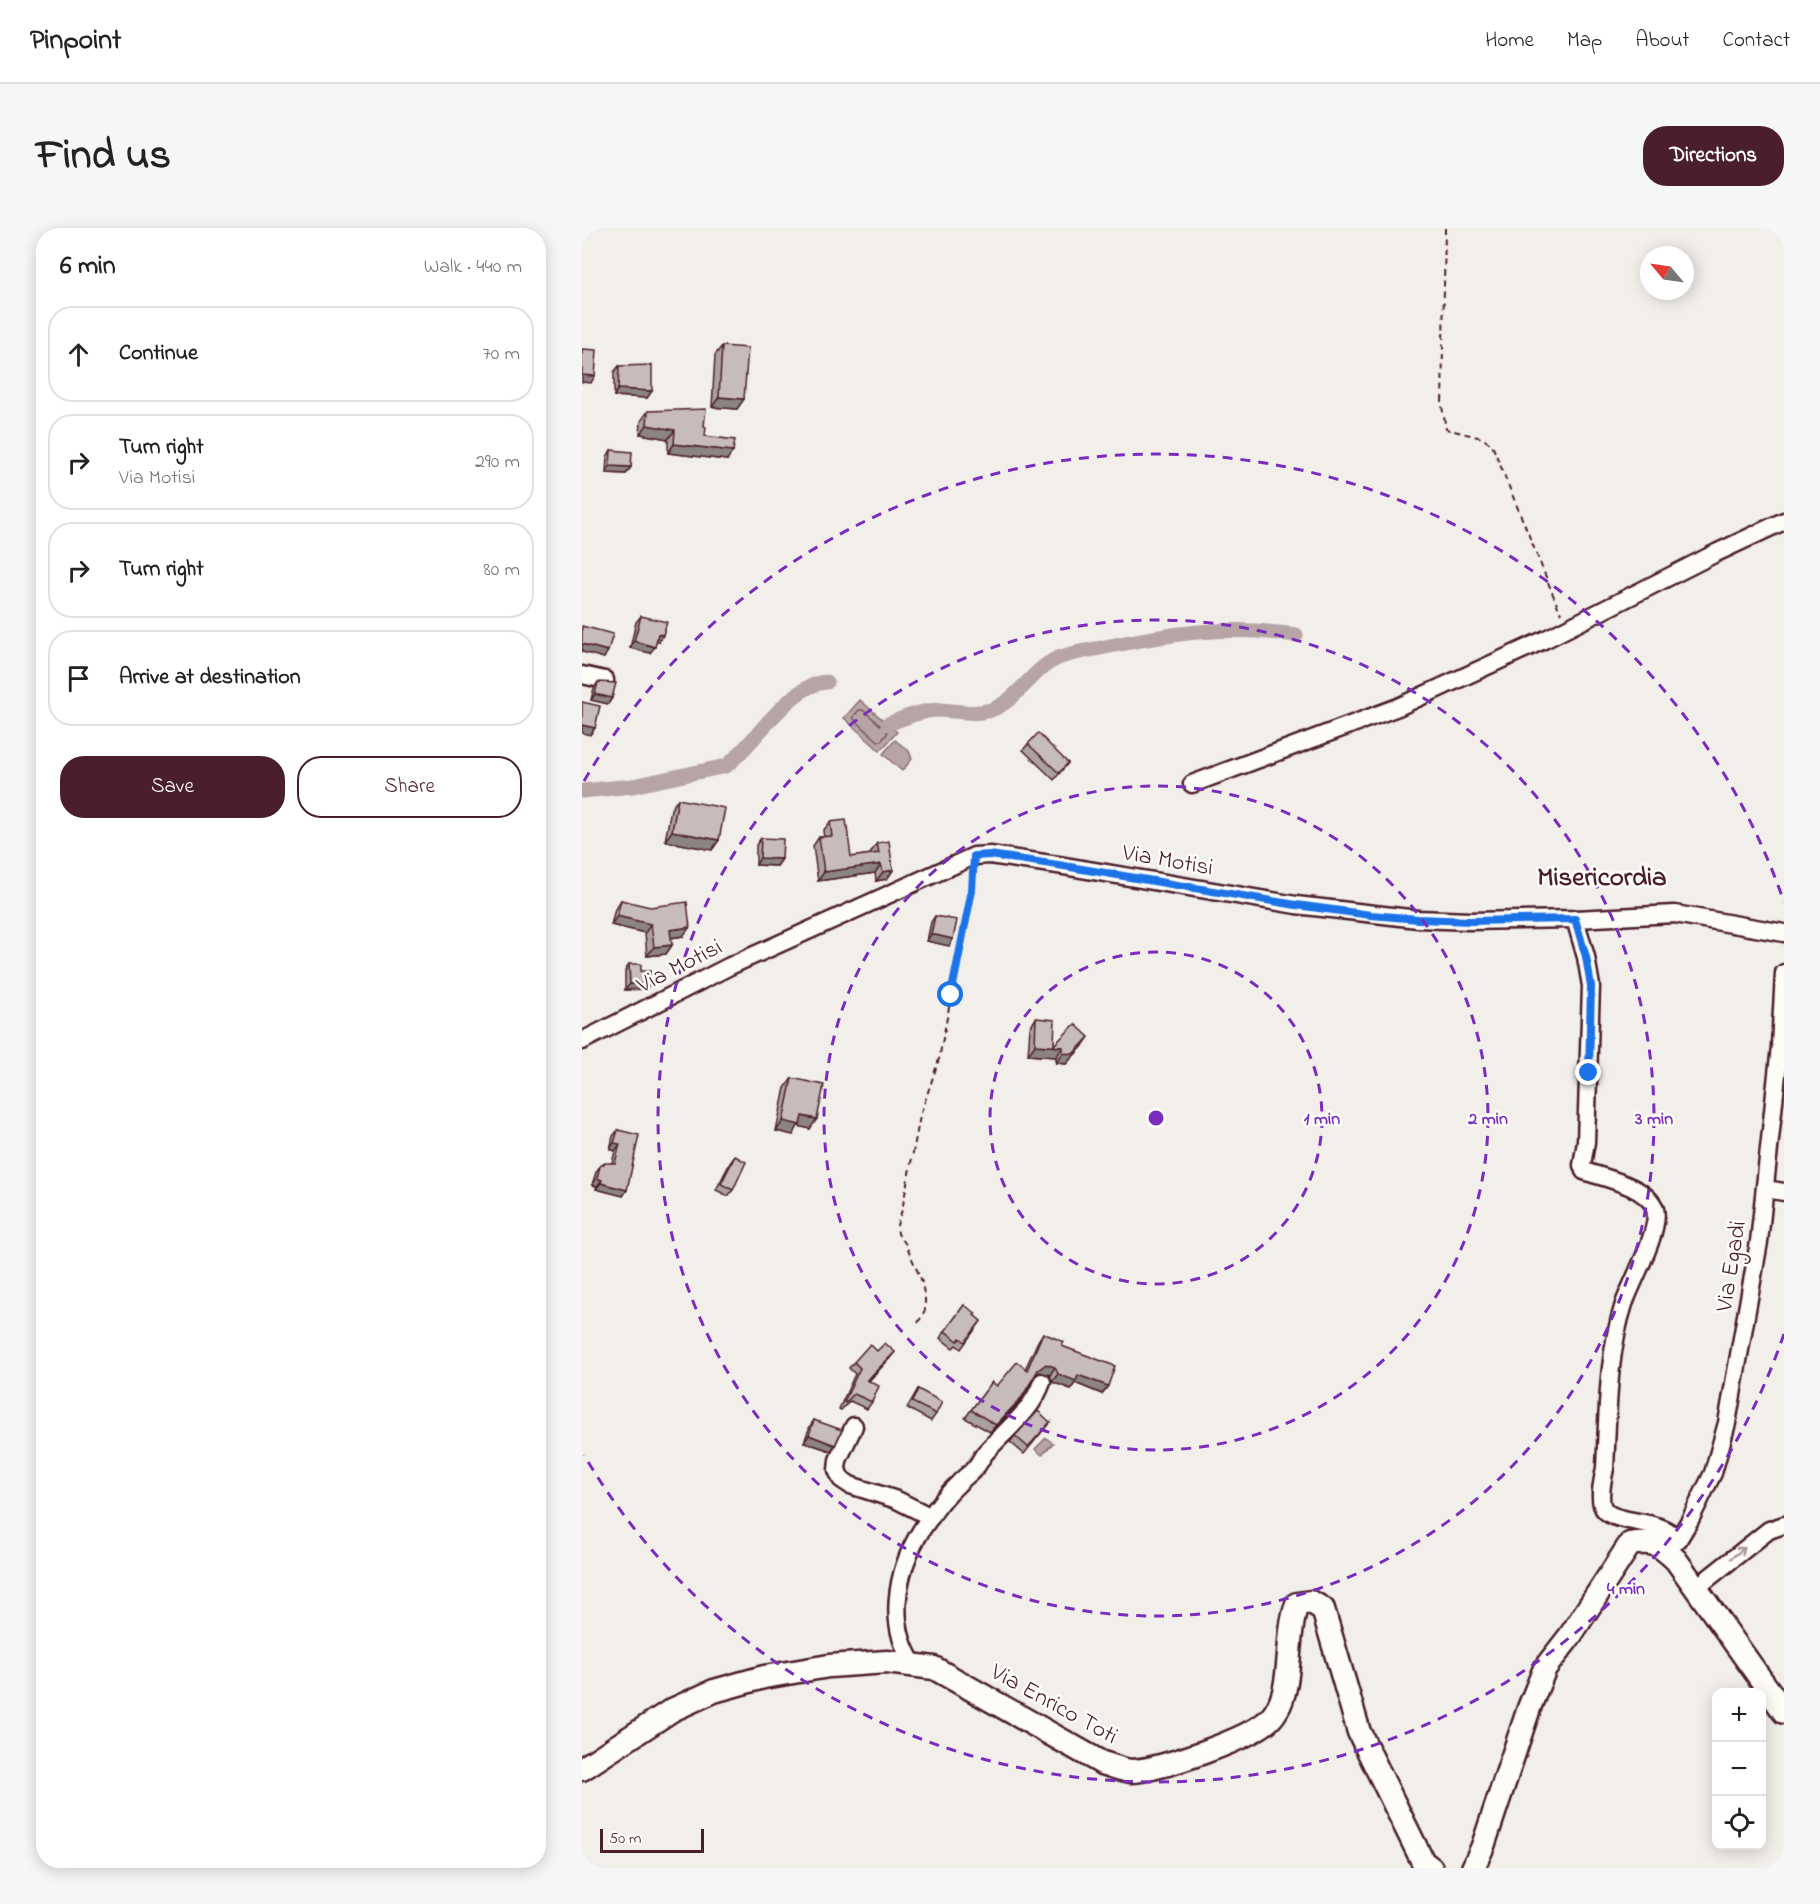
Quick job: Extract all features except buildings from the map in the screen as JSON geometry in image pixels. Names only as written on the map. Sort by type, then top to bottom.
[{"type":"main road","points":[[1473,1868],[1484,1846],[1529,1708],[1545,1668],[1570,1636],[1630,1544],[1648,1541],[1672,1545],[1676,1560],[1784,1712]]},
{"type":"main road","name":"Via Enrico Toti","points":[[582,1769],[672,1710],[714,1691],[764,1677],[829,1666],[887,1662],[934,1668],[1102,1763],[1131,1771],[1180,1761],[1237,1739],[1270,1720],[1280,1704],[1285,1682],[1291,1620],[1297,1604],[1311,1602],[1323,1610],[1359,1732],[1423,1862],[1431,1868]]},
{"type":"street","points":[[1192,784],[1398,707],[1567,628],[1784,521]]},
{"type":"street","points":[[582,675],[605,680]]},
{"type":"street","name":"Via Motisi","points":[[582,1041],[730,966],[974,856],[990,855],[1058,865],[1296,905],[1371,915],[1470,921],[1675,914],[1784,933]]},
{"type":"street","points":[[1575,919],[1586,957],[1591,986],[1586,1142],[1581,1165],[1584,1171],[1632,1187],[1645,1196],[1655,1210],[1654,1228],[1624,1305],[1614,1345],[1602,1506],[1608,1515],[1621,1520],[1644,1522],[1672,1532],[1672,1545]]},
{"type":"street","name":"Via Egadi","points":[[1672,1545],[1713,1473],[1727,1423],[1759,1242],[1766,1189],[1780,1046],[1784,973]]},
{"type":"street","points":[[1766,1189],[1784,1192]]},
{"type":"street","points":[[914,1665],[905,1651],[898,1628],[897,1600],[906,1564],[916,1541],[931,1517],[957,1484],[974,1469],[1036,1398],[1042,1382]]},
{"type":"street","points":[[854,1426],[838,1460],[837,1470],[842,1479],[850,1485],[897,1500],[931,1517]]},
{"type":"street","points":[[1696,1588],[1769,1530],[1784,1525]]},
{"type":"path","points":[[1445,228],[1442,406],[1446,429],[1482,438],[1492,445],[1567,628]]},
{"type":"path","points":[[918,1323],[925,1310],[921,1279],[905,1243],[898,1234],[897,1225],[920,1116],[939,1059],[972,890],[974,856]]},
{"type":"water","points":[[860,700],[897,732],[880,751],[844,718]]},
{"type":"water","points":[[895,740],[909,751],[912,759],[902,771],[883,754]]},
{"type":"water","points":[[1046,1438],[1053,1443],[1042,1455],[1035,1449]]},
{"type":"waterway","points":[[888,724],[927,711],[991,710],[1009,699],[1047,664],[1074,653],[1199,632],[1246,631],[1296,635]]},
{"type":"waterway","points":[[582,791],[633,786],[726,766],[773,716],[799,693],[813,685],[827,682]]},
{"type":"district","name":"Misericordia","points":[[1602,876]]},
{"type":"route","points":[[951,995],[972,890],[974,856],[990,855],[1058,865],[1296,905],[1371,915],[1470,921],[1575,919],[1586,957],[1591,986],[1589,1073]]}]
